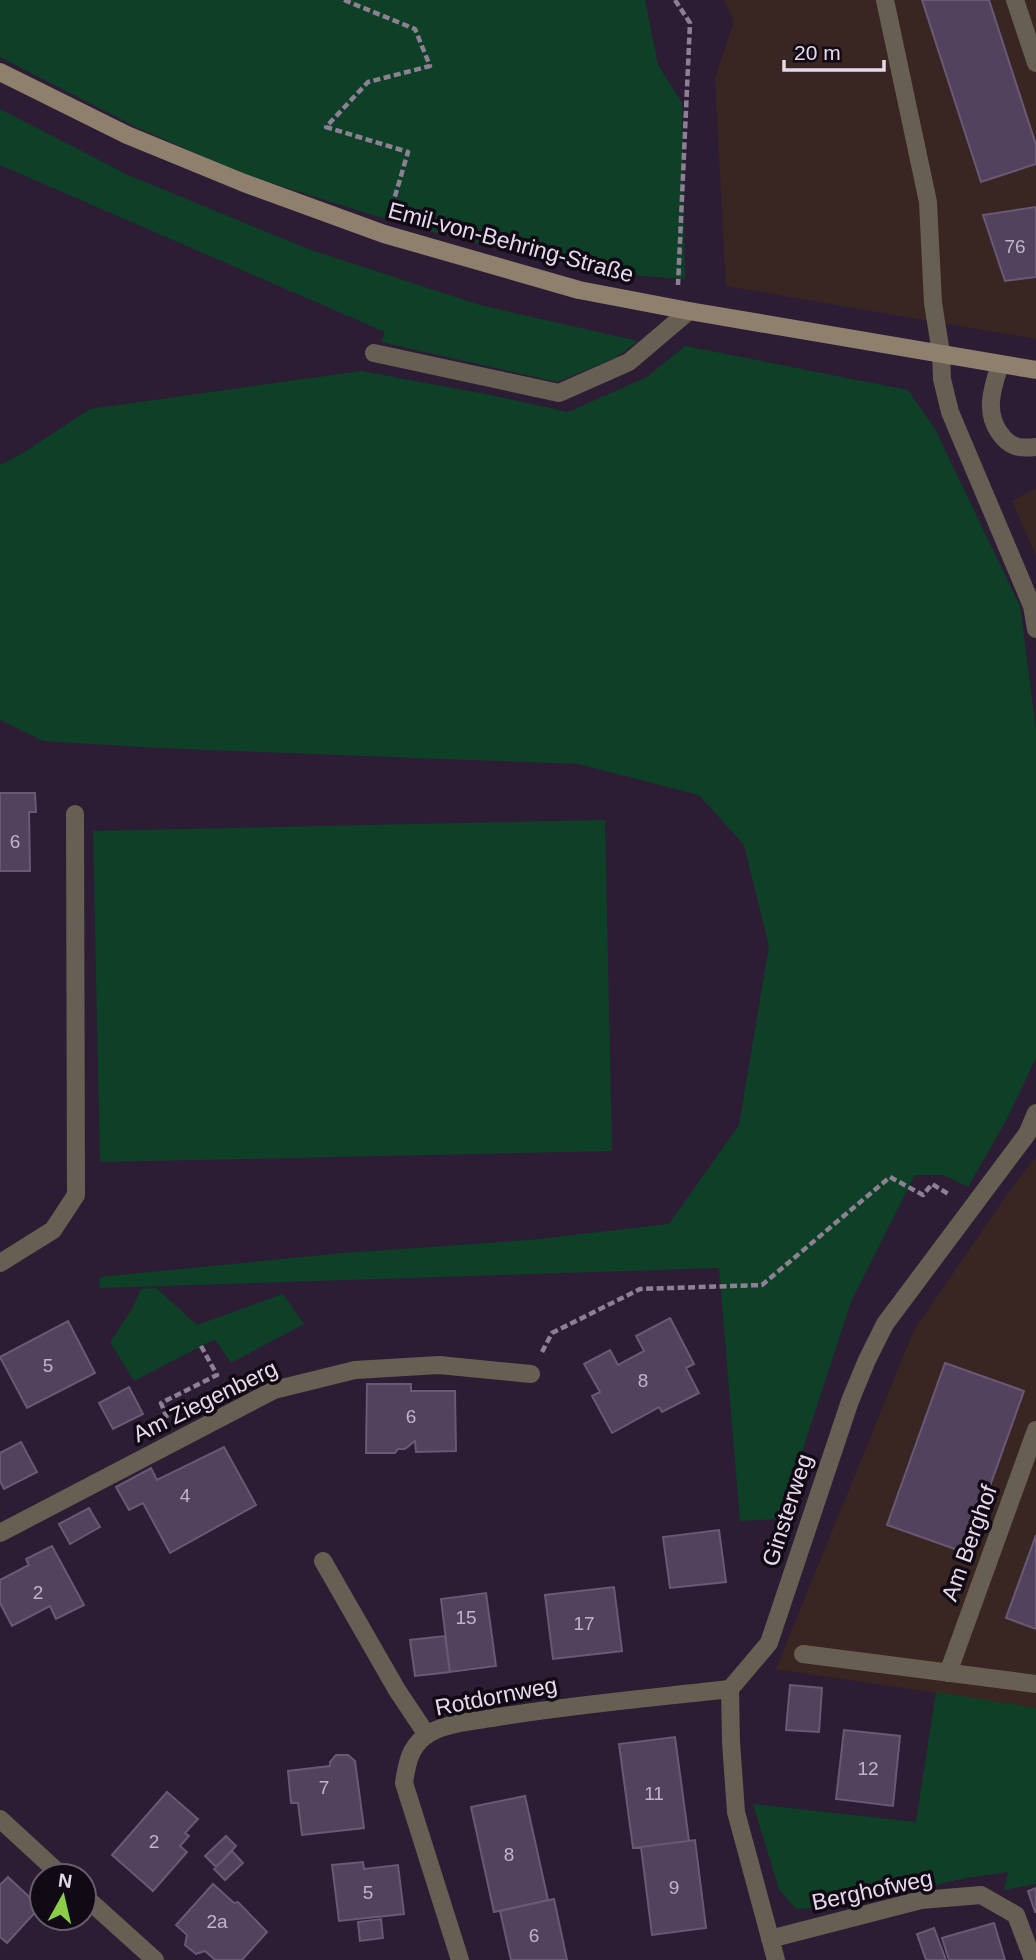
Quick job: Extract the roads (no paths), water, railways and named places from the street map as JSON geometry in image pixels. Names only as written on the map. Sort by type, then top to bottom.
[{"type":"main road","name":"Emil-von-Behring-Straße","points":[[0,72],[127,135],[244,183],[384,234],[579,290],[1036,370]]},
{"type":"street","points":[[885,0],[928,202],[933,303],[950,412],[1032,606],[1036,629]]},
{"type":"street","points":[[1015,0],[1036,63]]},
{"type":"street","points":[[374,353],[559,393],[629,362],[683,310]]},
{"type":"street","points":[[1000,364],[989,411],[995,425],[1004,440],[1017,449],[1036,447]]},
{"type":"street","points":[[0,1263],[53,1230],[76,1195],[75,814]]},
{"type":"street","name":"Ginsterweg","points":[[730,1689],[769,1643],[821,1482],[867,1360],[886,1324],[1027,1134],[1036,1113]]},
{"type":"street","name":"Am Ziegenberg","points":[[0,1532],[274,1390],[355,1370],[439,1365],[531,1374]]},
{"type":"street","name":"Am Berghof","points":[[947,1672],[1036,1430]]},
{"type":"street","points":[[323,1561],[397,1690],[427,1735]]},
{"type":"street","points":[[803,1654],[1036,1684]]},
{"type":"street","points":[[730,1689],[736,1812],[776,1960]]},
{"type":"street","name":"Rotdornweg","points":[[460,1960],[404,1783],[407,1761],[415,1746],[427,1735],[448,1726],[534,1711],[730,1689]]},
{"type":"street","points":[[0,1819],[47,1862]]},
{"type":"street","name":"Berghofweg","points":[[770,1938],[921,1900],[981,1895],[1016,1915],[1032,1960]]},
{"type":"street","points":[[98,1909],[155,1960]]}]
